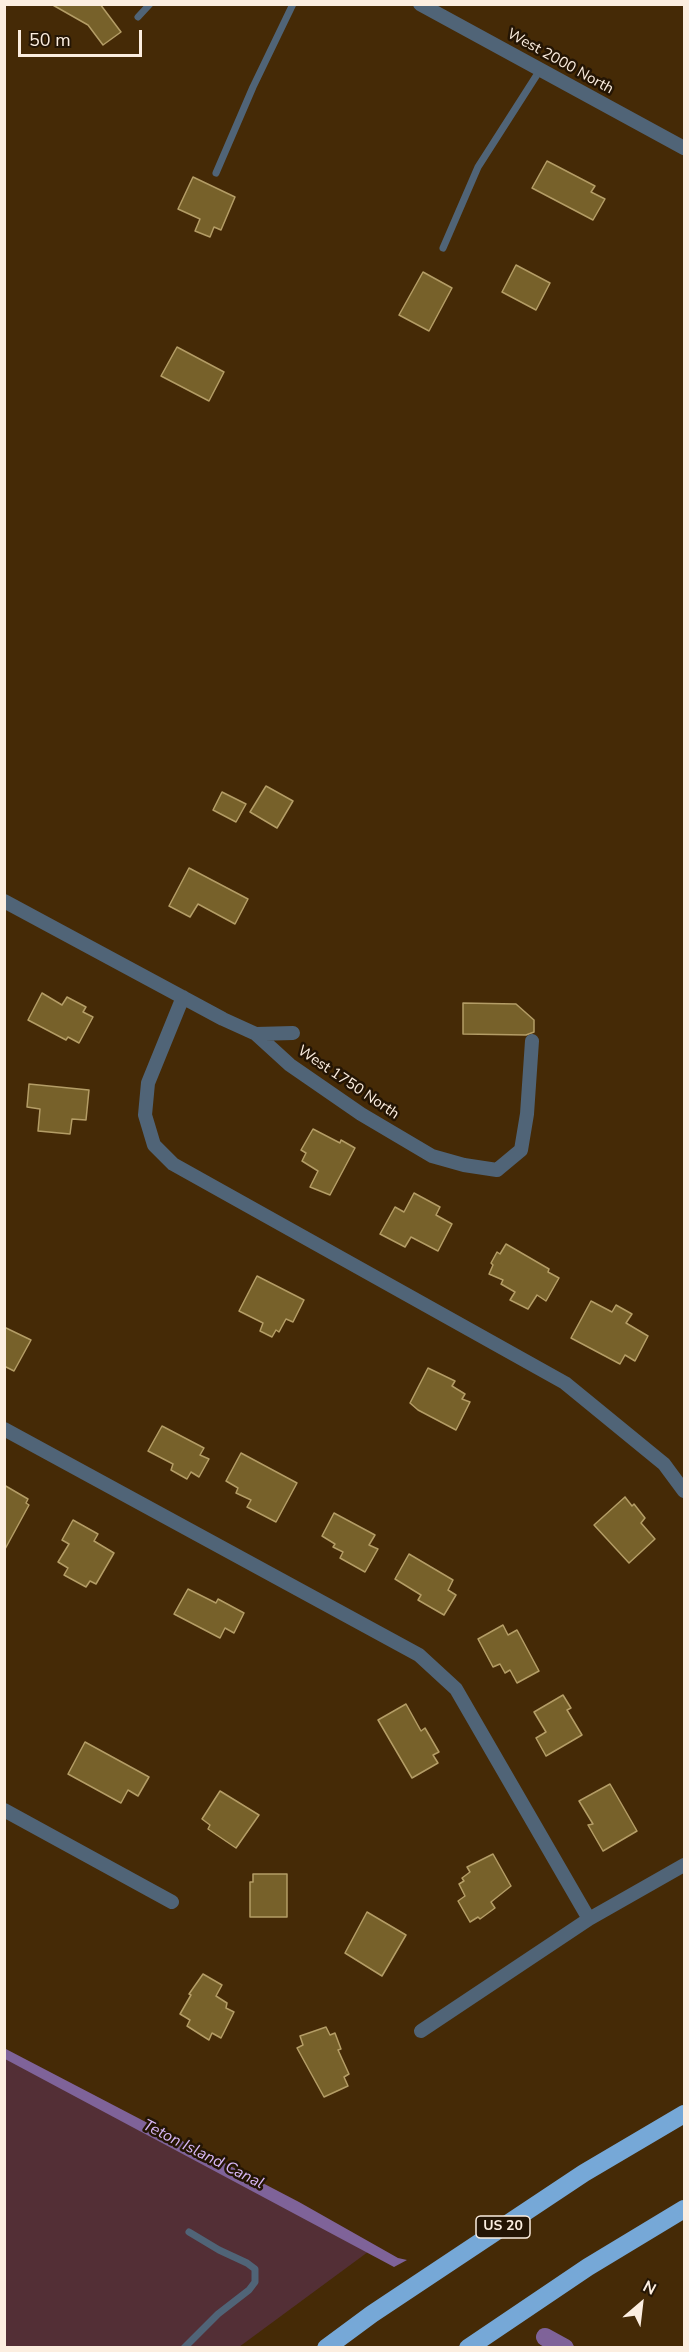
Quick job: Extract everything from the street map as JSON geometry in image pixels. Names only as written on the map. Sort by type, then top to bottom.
[{"type":"highway","name":"US 20","points":[[327,2348],[372,2314],[584,2173],[684,2114]]},
{"type":"highway","points":[[468,2348],[588,2267],[684,2210]]},
{"type":"street","name":"West 2000 North","points":[[420,4],[684,148]]},
{"type":"street","name":"West 1750 North","points":[[4,901],[256,1034],[290,1065],[361,1114],[432,1156],[464,1165],[497,1170],[521,1150],[527,1114],[532,1041]]},
{"type":"street","points":[[183,997],[148,1083],[145,1115],[154,1145],[173,1164],[565,1383],[664,1464],[684,1491]]},
{"type":"street","points":[[256,1034],[293,1034]]},
{"type":"street","points":[[4,1430],[418,1655],[456,1689],[588,1919]]},
{"type":"street","points":[[4,1810],[172,1902]]},
{"type":"street","points":[[421,2031],[588,1919],[684,1864]]},
{"type":"lane","points":[[138,16],[150,4]]},
{"type":"lane","points":[[216,174],[292,4]]},
{"type":"lane","points":[[443,248],[478,167],[540,70]]},
{"type":"lane","points":[[184,2348],[255,2282],[255,2269],[189,2232]]},
{"type":"shaded area","points":[[4,2049],[376,2246],[239,2347],[5,2347]]},
{"type":"water","points":[[4,2048],[299,2202],[398,2258],[407,2260],[394,2267],[5,2059]]},
{"type":"building","points":[[51,4],[100,4],[121,32],[103,45],[88,25]]},
{"type":"building","points":[[547,161],[595,186],[591,192],[605,199],[593,220],[532,188]]},
{"type":"building","points":[[193,177],[235,197],[221,230],[214,227],[210,237],[195,231],[200,219],[178,209]]},
{"type":"building","points":[[516,265],[550,283],[536,310],[502,292]]},
{"type":"building","points":[[423,272],[452,288],[429,331],[399,315]]},
{"type":"building","points":[[177,347],[224,372],[209,401],[161,376]]},
{"type":"building","points":[[266,786],[293,801],[277,828],[250,812]]},
{"type":"building","points":[[222,792],[246,804],[236,822],[213,810]]},
{"type":"building","points":[[189,868],[248,899],[235,924],[198,904],[190,917],[169,906]]},
{"type":"building","points":[[42,993],[62,1005],[67,997],[86,1007],[83,1012],[93,1017],[79,1043],[68,1037],[66,1040],[28,1020]]},
{"type":"building","points":[[463,1003],[516,1004],[534,1020],[534,1032],[526,1035],[463,1034]]},
{"type":"building","points":[[29,1084],[89,1090],[86,1120],[72,1119],[70,1134],[38,1131],[40,1109],[27,1107]]},
{"type":"building","points":[[313,1129],[355,1148],[330,1195],[310,1187],[318,1171],[302,1161],[306,1153],[301,1150]]},
{"type":"building","points":[[414,1193],[440,1207],[436,1215],[452,1224],[438,1251],[411,1237],[405,1247],[380,1234],[395,1207],[404,1212]]},
{"type":"building","points":[[506,1244],[549,1269],[548,1272],[559,1278],[546,1301],[537,1295],[528,1309],[510,1300],[515,1292],[501,1284],[503,1280],[489,1274],[493,1265],[491,1263],[497,1252],[500,1254]]},
{"type":"building","points":[[257,1276],[304,1300],[293,1322],[286,1319],[279,1332],[276,1330],[272,1337],[260,1331],[263,1323],[239,1311]]},
{"type":"building","points":[[591,1301],[612,1312],[616,1305],[632,1314],[626,1323],[648,1336],[635,1361],[625,1355],[620,1364],[571,1338]]},
{"type":"building","points":[[4,1327],[31,1340],[14,1371],[4,1366]]},
{"type":"building","points":[[428,1368],[455,1381],[452,1386],[465,1394],[462,1399],[470,1402],[456,1430],[418,1410],[410,1403]]},
{"type":"building","points":[[162,1426],[204,1448],[200,1455],[209,1459],[199,1477],[191,1472],[187,1479],[171,1470],[173,1464],[148,1451]]},
{"type":"building","points":[[241,1453],[297,1483],[276,1522],[247,1507],[251,1500],[236,1493],[238,1488],[226,1481]]},
{"type":"building","points":[[4,1485],[28,1499],[26,1503],[29,1505],[4,1551]]},
{"type":"building","points":[[625,1497],[645,1518],[641,1523],[655,1539],[629,1563],[594,1525]]},
{"type":"building","points":[[334,1513],[375,1535],[369,1545],[378,1549],[365,1572],[340,1558],[343,1552],[333,1547],[335,1544],[322,1536]]},
{"type":"building","points":[[73,1520],[98,1534],[94,1541],[114,1553],[96,1584],[90,1581],[86,1587],[64,1575],[68,1568],[58,1562],[69,1544],[62,1540]]},
{"type":"building","points":[[409,1554],[453,1580],[448,1590],[456,1595],[444,1615],[418,1600],[421,1595],[395,1579]]},
{"type":"building","points":[[188,1589],[216,1603],[218,1599],[244,1613],[234,1633],[225,1628],[220,1638],[174,1614]]},
{"type":"building","points":[[503,1625],[508,1635],[517,1630],[539,1671],[517,1683],[510,1670],[505,1673],[500,1664],[493,1667],[478,1639]]},
{"type":"building","points":[[563,1695],[571,1708],[567,1710],[582,1735],[546,1756],[536,1738],[546,1732],[534,1712]]},
{"type":"building","points":[[406,1704],[421,1731],[425,1728],[439,1752],[433,1755],[438,1763],[412,1778],[378,1720]]},
{"type":"building","points":[[85,1742],[149,1777],[138,1796],[128,1790],[121,1803],[68,1774]]},
{"type":"building","points":[[610,1784],[637,1831],[603,1851],[588,1825],[593,1824],[579,1801]]},
{"type":"building","points":[[220,1791],[259,1815],[236,1848],[208,1829],[210,1825],[202,1819]]},
{"type":"building","points":[[493,1854],[511,1886],[491,1902],[495,1908],[480,1919],[478,1917],[470,1922],[458,1901],[465,1896],[459,1884],[464,1881],[462,1878],[470,1872],[467,1867]]},
{"type":"building","points":[[253,1874],[287,1874],[287,1917],[250,1917],[250,1882],[253,1882]]},
{"type":"building","points":[[367,1912],[406,1935],[382,1976],[345,1953]]},
{"type":"building","points":[[203,1974],[222,1985],[216,1996],[227,2003],[226,2008],[234,2012],[221,2038],[212,2033],[209,2040],[187,2026],[190,2020],[180,2014],[191,1995],[189,1994]]},
{"type":"building","points":[[326,2027],[330,2035],[335,2033],[341,2049],[338,2050],[349,2074],[344,2077],[348,2086],[324,2097],[297,2048],[303,2045],[300,2036]]},
{"type":"waterway","name":"Teton Island Canal","points":[[545,2337],[565,2348]]}]
